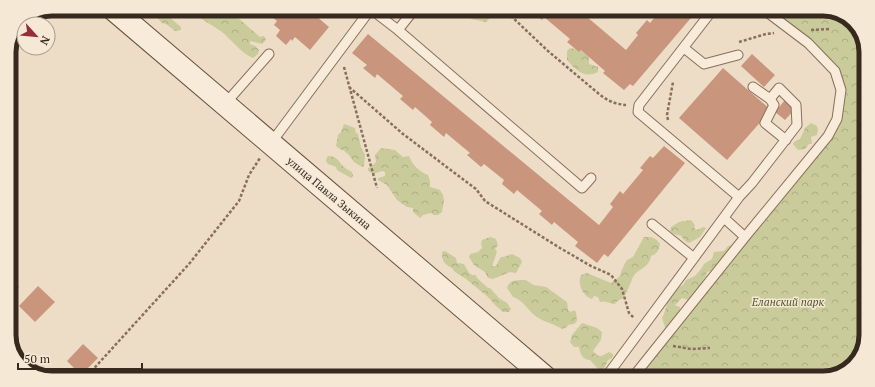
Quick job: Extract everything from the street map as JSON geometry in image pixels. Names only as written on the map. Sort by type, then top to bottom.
[{"type":"main road","name":"улица Павла Зыкина","points":[[121,16],[538,371]]},
{"type":"lane","points":[[271,143],[366,16]]},
{"type":"lane","points":[[379,16],[398,30],[582,188],[591,178]]},
{"type":"lane","points":[[398,30],[408,16]]},
{"type":"lane","points":[[708,16],[639,105],[638,112],[739,197]]},
{"type":"lane","points":[[639,371],[745,237],[828,136],[837,119],[841,90],[835,71],[808,44],[772,16]]},
{"type":"lane","points":[[684,48],[704,64],[738,55]]},
{"type":"lane","points":[[225,104],[269,54]]},
{"type":"lane","points":[[753,87],[770,98],[774,105],[765,123],[786,140]]},
{"type":"lane","points":[[610,371],[739,197],[752,183],[797,125],[796,105],[779,88],[770,98]]},
{"type":"lane","points":[[724,218],[745,237]]},
{"type":"lane","points":[[652,224],[694,258]]},
{"type":"path","points":[[511,16],[548,51],[608,101],[617,104],[639,105]]},
{"type":"path","points":[[736,43],[766,34],[792,31]]},
{"type":"path","points":[[340,51],[377,188]]},
{"type":"path","points":[[676,58],[667,115],[671,132],[679,146]]},
{"type":"path","points":[[349,88],[403,134],[476,189],[485,201],[560,248],[591,266],[611,275]]},
{"type":"path","points":[[92,371],[190,264],[239,201],[249,175],[271,143]]},
{"type":"green space","points":[[154,16],[168,16],[181,27],[181,30],[175,31],[166,24],[162,23]]},
{"type":"green space","points":[[196,16],[235,16],[260,37],[264,36],[266,40],[262,44],[250,41],[250,44],[259,50],[258,54],[253,58],[241,50],[222,32]]},
{"type":"green space","points":[[471,16],[492,16],[486,22],[471,19]]},
{"type":"green space","name":"Еланский парк","points":[[772,16],[824,16],[837,19],[847,25],[853,32],[859,49],[859,336],[856,349],[852,357],[843,365],[828,371],[639,371],[673,328],[665,327],[662,318],[669,297],[674,290],[683,285],[686,280],[695,276],[704,264],[712,259],[714,252],[724,251],[728,246],[732,245],[734,247],[715,270],[707,272],[700,288],[693,298],[688,300],[682,298],[675,305],[680,307],[680,310],[673,320],[675,321],[674,326],[828,136],[837,119],[841,90],[835,71],[808,43]]},
{"type":"green space","points":[[570,48],[579,52],[581,50],[589,56],[589,64],[598,67],[598,72],[593,74],[584,74],[577,70],[567,60],[567,51]]},
{"type":"green space","points":[[811,123],[817,126],[817,135],[811,137],[812,144],[809,144],[805,149],[798,150],[793,144],[800,139],[805,128]]},
{"type":"green space","points":[[344,124],[355,128],[356,133],[358,134],[361,147],[365,155],[364,166],[362,167],[354,162],[344,150],[341,150],[336,146],[338,135]]},
{"type":"green space","points":[[381,148],[395,150],[403,157],[409,156],[421,172],[428,175],[430,187],[440,190],[443,195],[444,201],[442,212],[438,215],[431,213],[423,215],[420,218],[413,212],[413,208],[407,207],[397,200],[387,185],[378,180],[378,178],[385,176],[385,172],[382,171],[373,174],[368,171],[368,168],[376,162],[375,155]]},
{"type":"green space","points":[[329,156],[337,159],[344,167],[352,172],[353,176],[351,178],[337,170],[336,167],[328,164],[326,161],[327,157]]},
{"type":"green space","points":[[691,220],[695,225],[694,227],[696,230],[704,227],[706,228],[700,237],[689,243],[681,236],[670,231],[671,227],[679,222]]},
{"type":"green space","points":[[490,237],[496,239],[498,245],[495,249],[497,252],[492,266],[496,266],[500,258],[512,254],[520,258],[522,262],[516,273],[510,272],[493,279],[488,278],[485,272],[474,265],[469,257],[470,254],[478,252],[482,248],[482,240]]},
{"type":"green space","points":[[644,237],[651,237],[657,240],[660,244],[659,248],[656,253],[651,256],[648,264],[635,274],[623,298],[615,304],[604,301],[600,302],[598,297],[594,296],[592,299],[586,295],[580,286],[581,275],[587,273],[611,283],[619,277],[627,260],[633,257]]},
{"type":"green space","points":[[445,251],[456,258],[457,263],[464,264],[469,273],[476,275],[477,278],[488,288],[490,288],[499,298],[507,303],[511,309],[509,312],[503,312],[488,297],[445,264],[442,258],[442,252]]},
{"type":"green space","points":[[517,280],[526,280],[533,285],[546,287],[567,302],[568,310],[571,312],[574,310],[576,312],[577,321],[574,324],[568,325],[562,329],[540,319],[533,314],[522,302],[513,297],[507,288],[512,282]]},
{"type":"green space","points":[[582,323],[597,328],[602,332],[601,340],[593,351],[595,354],[601,356],[609,352],[613,354],[612,358],[608,360],[604,369],[599,370],[590,360],[585,359],[581,354],[579,347],[574,347],[570,342],[572,335]]},
{"type":"building","points":[[271,16],[316,16],[329,27],[310,50],[295,37],[286,45],[276,36],[280,30],[274,25],[277,21]]},
{"type":"building","points":[[537,16],[586,16],[626,50],[638,35],[636,33],[647,20],[650,23],[656,16],[693,16],[633,86],[630,84],[624,90],[603,73],[605,71],[581,50],[579,52],[567,42],[570,39],[544,17],[542,20]]},
{"type":"building","points":[[368,34],[599,225],[613,207],[610,204],[620,191],[623,194],[643,170],[640,168],[650,156],[653,158],[664,146],[685,163],[608,257],[604,254],[597,263],[575,246],[578,242],[554,222],[552,225],[539,214],[542,211],[517,190],[514,194],[502,184],[504,180],[484,164],[481,167],[467,155],[470,153],[446,133],[444,137],[430,125],[432,122],[415,107],[413,110],[400,99],[403,96],[377,74],[375,78],[363,68],[367,65],[352,53]]},
{"type":"building","points":[[752,54],[775,75],[764,87],[741,66]]},
{"type":"building","points":[[723,68],[771,110],[727,160],[679,118]]},
{"type":"building","points":[[785,100],[795,109],[785,120],[775,112]]},
{"type":"building","points":[[38,286],[55,302],[35,322],[19,306]]},
{"type":"building","points":[[83,344],[98,358],[85,371],[77,371],[67,361]]}]
